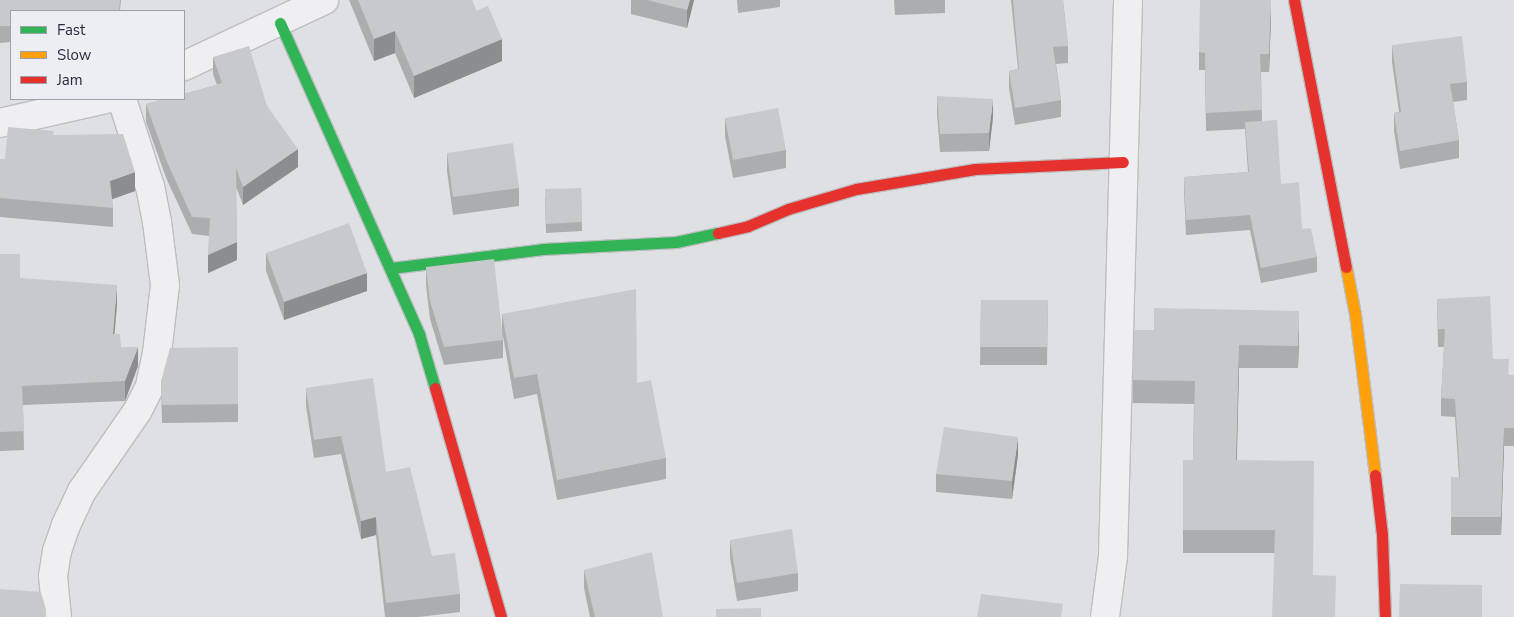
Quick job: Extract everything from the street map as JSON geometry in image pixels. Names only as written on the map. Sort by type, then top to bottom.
[{"type":"street","points":[[185,66],[280,23],[324,0]]},
{"type":"street","points":[[1105,617],[1113,556],[1128,0]]},
{"type":"street","points":[[1294,0],[1355,314],[1382,535],[1385,617]]},
{"type":"street","points":[[280,23],[391,268],[435,381],[501,617]]},
{"type":"street","points":[[0,123],[102,100]]},
{"type":"street","points":[[57,617],[53,576],[57,551],[66,525],[82,491],[138,410],[150,386],[157,353],[165,285],[157,222],[150,187],[122,100]]},
{"type":"street","points":[[391,268],[543,249],[676,242],[748,226],[788,209],[856,189],[975,169],[1123,162]]},
{"type":"building","points":[[0,0],[120,0],[119,10],[10,10],[10,26],[0,26]]},
{"type":"building","points":[[358,0],[472,0],[476,11],[488,6],[502,39],[414,76],[395,31],[374,39]]},
{"type":"building","points":[[647,0],[690,0],[687,10]]},
{"type":"building","points":[[1013,0],[1063,0],[1068,46],[1053,47],[1061,100],[1015,108],[1009,71],[1019,69]]},
{"type":"building","points":[[1200,0],[1271,0],[1269,54],[1260,54],[1262,110],[1206,113],[1205,53],[1199,52]]},
{"type":"building","points":[[1462,36],[1467,82],[1450,84],[1459,140],[1400,151],[1394,113],[1401,112],[1392,45]]},
{"type":"building","points":[[249,46],[267,106],[298,149],[243,187],[236,168],[237,242],[208,255],[210,218],[192,217],[167,162],[146,104],[160,100],[185,100],[185,94],[222,83],[213,57]]},
{"type":"building","points":[[937,96],[993,99],[989,133],[940,134]]},
{"type":"building","points":[[778,108],[786,150],[733,160],[725,118]]},
{"type":"building","points":[[1277,120],[1281,184],[1299,182],[1302,229],[1311,228],[1317,257],[1261,268],[1250,215],[1186,220],[1184,177],[1249,172],[1245,122]]},
{"type":"building","points":[[8,127],[54,131],[53,135],[123,134],[135,172],[110,181],[113,208],[0,198],[0,159],[5,159]]},
{"type":"building","points":[[513,143],[519,188],[453,197],[447,153]]},
{"type":"building","points":[[581,188],[582,222],[546,224],[545,189]]},
{"type":"building","points":[[349,223],[367,273],[284,302],[266,253]]},
{"type":"building","points":[[0,254],[20,254],[20,278],[117,285],[113,334],[120,334],[121,347],[138,347],[125,381],[22,386],[24,431],[0,432]]},
{"type":"building","points":[[494,259],[503,340],[444,347],[430,301],[426,267]]},
{"type":"building","points":[[636,289],[637,383],[651,380],[666,458],[557,480],[537,374],[514,378],[502,314]]},
{"type":"building","points":[[1490,296],[1493,359],[1509,359],[1508,375],[1514,375],[1514,428],[1504,428],[1501,517],[1451,517],[1451,477],[1460,477],[1455,399],[1441,398],[1445,329],[1438,329],[1437,299]]},
{"type":"building","points":[[981,300],[1048,300],[1047,347],[980,347]]},
{"type":"building","points":[[1154,308],[1299,311],[1298,346],[1239,345],[1236,460],[1314,461],[1313,575],[1336,576],[1335,617],[1272,617],[1275,530],[1183,530],[1183,460],[1193,460],[1195,381],[1133,380],[1134,330],[1154,330]]},
{"type":"building","points":[[238,347],[238,404],[162,405],[161,381],[170,348]]},
{"type":"building","points":[[373,378],[386,472],[410,467],[432,556],[455,553],[460,594],[386,603],[376,517],[361,521],[341,436],[314,440],[306,388]]},
{"type":"building","points":[[944,427],[1018,437],[1012,481],[936,474]]},
{"type":"building","points":[[792,529],[798,573],[737,583],[730,540]]},
{"type":"building","points":[[652,552],[663,617],[595,617],[584,570]]},
{"type":"building","points":[[1400,584],[1482,585],[1482,617],[1399,617]]},
{"type":"building","points":[[0,589],[41,592],[46,617],[0,617]]},
{"type":"building","points":[[981,594],[1063,604],[1061,617],[977,617]]},
{"type":"building","points":[[761,608],[761,617],[716,617],[716,609]]},
{"type":"traffic: fast","points":[[280,23],[419,334],[435,388]]},
{"type":"traffic: fast","points":[[391,268],[543,249],[676,242],[718,233]]},
{"type":"traffic: slow","points":[[1346,267],[1355,314],[1375,475]]},
{"type":"traffic: jam","points":[[1294,0],[1346,267]]},
{"type":"traffic: jam","points":[[718,233],[748,226],[788,209],[856,189],[975,169],[1123,162]]},
{"type":"traffic: jam","points":[[435,388],[501,617]]},
{"type":"traffic: jam","points":[[1375,475],[1382,535],[1385,617]]}]
